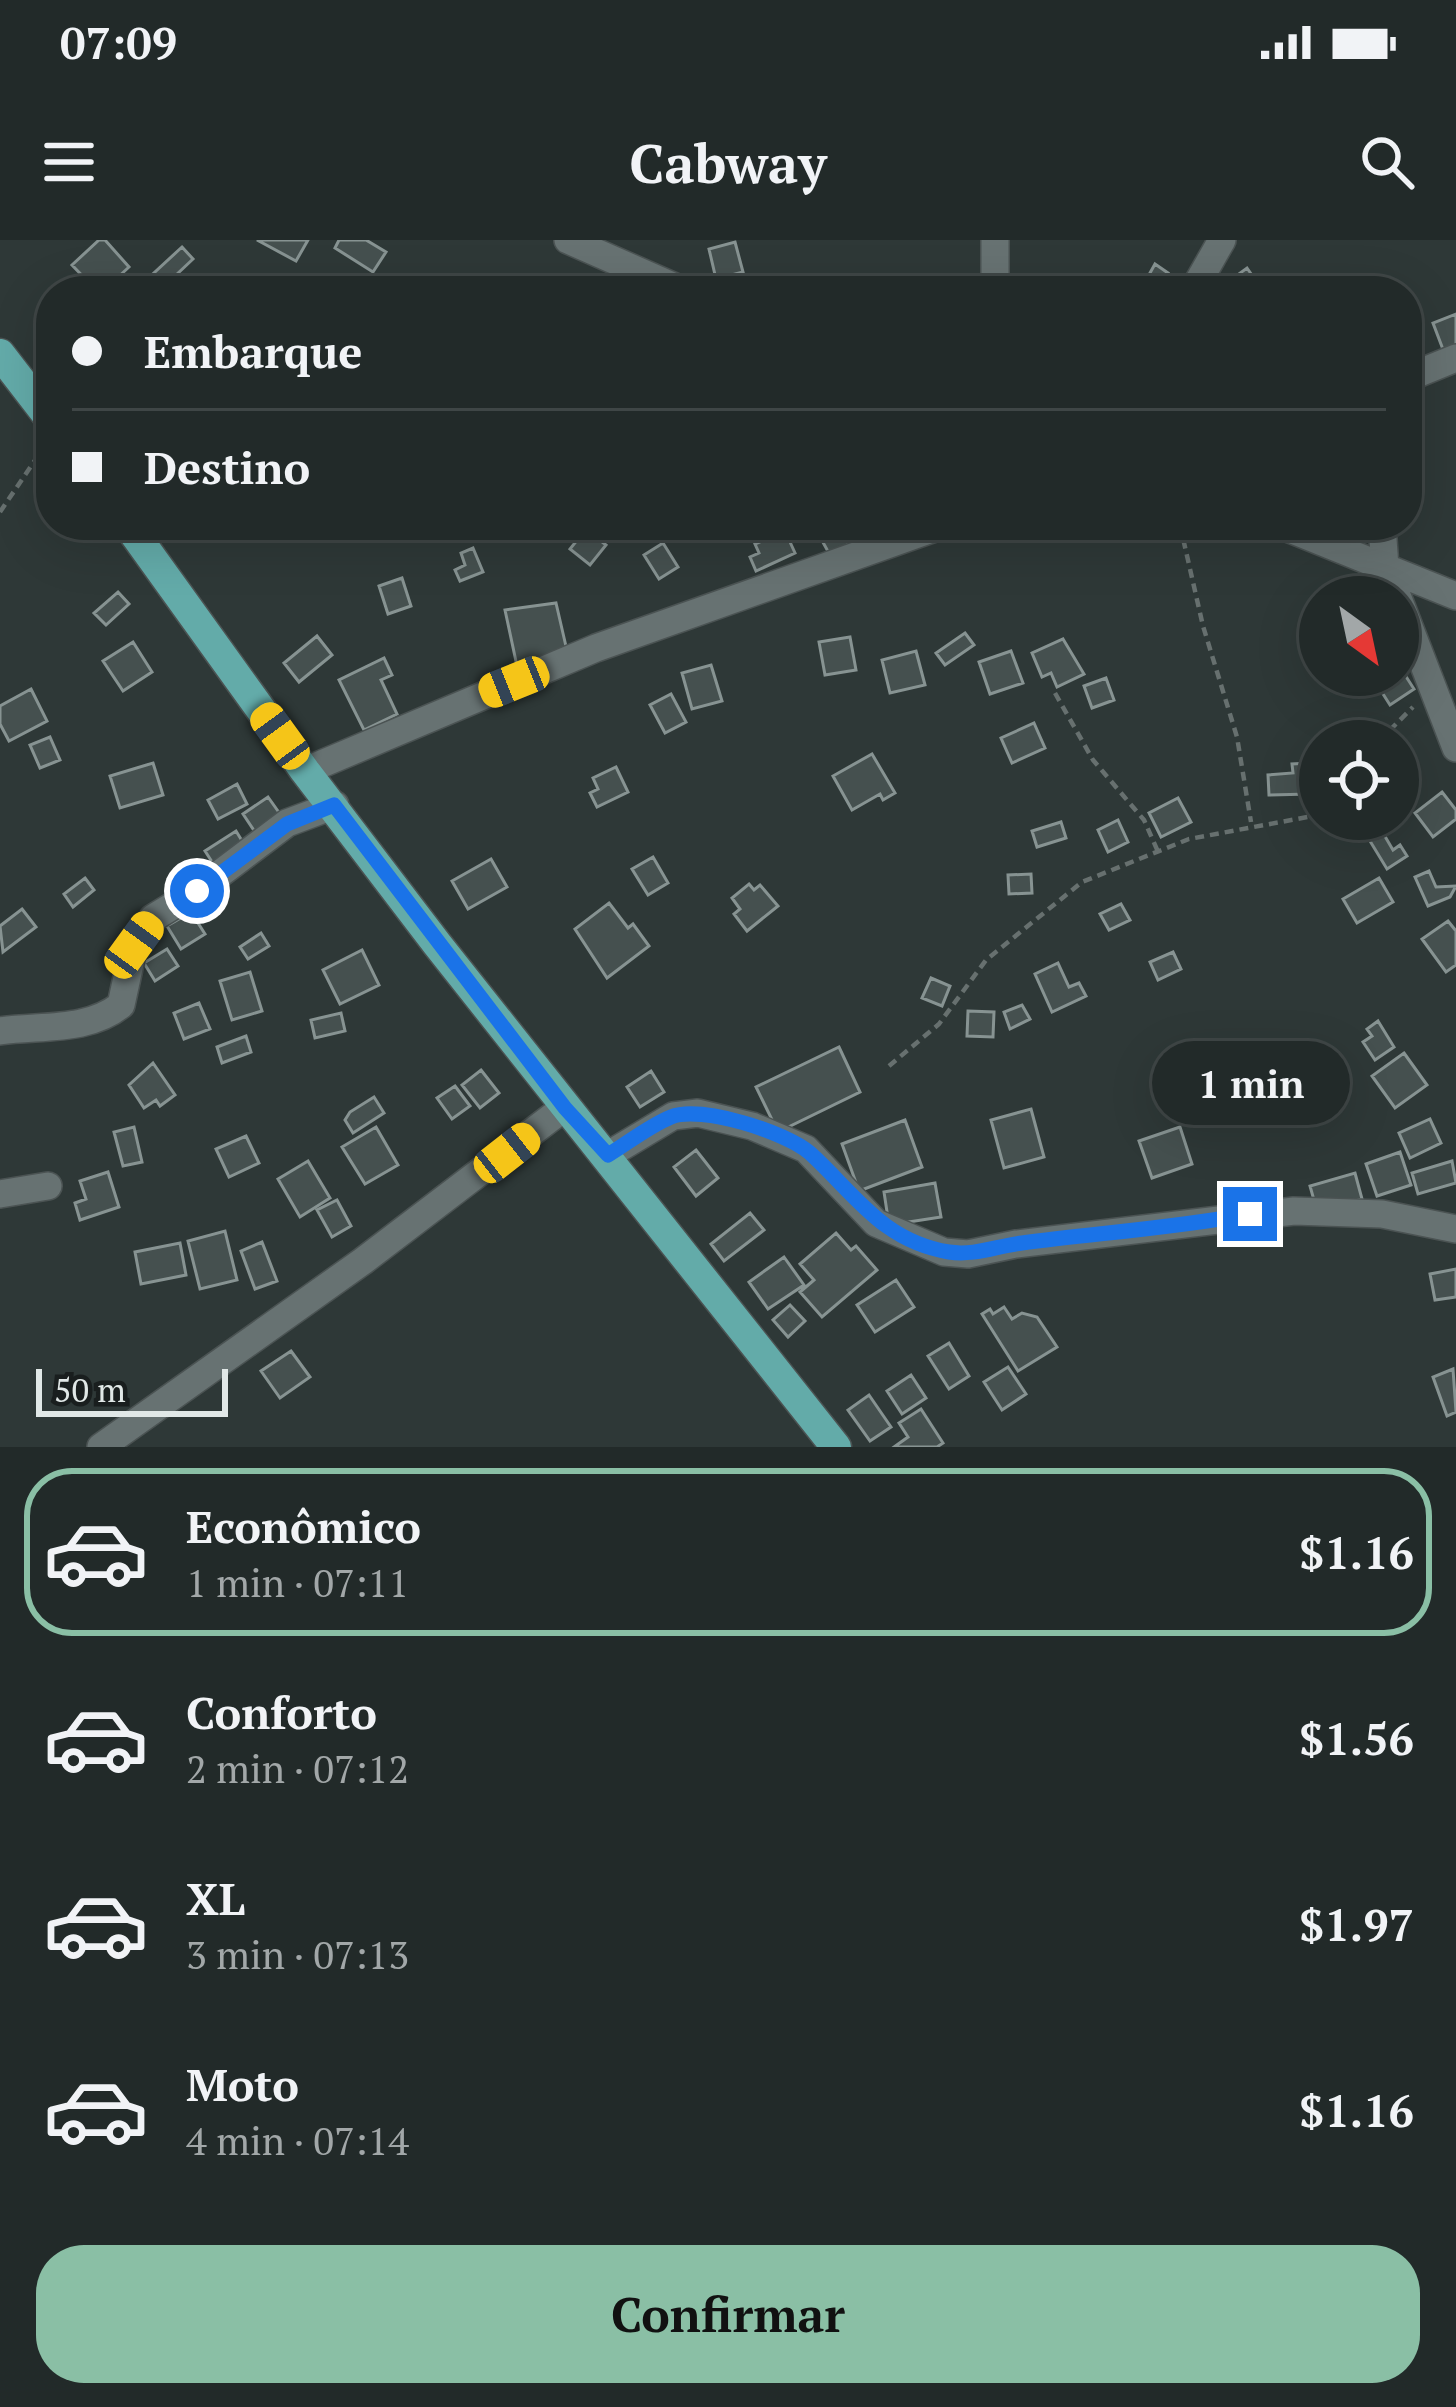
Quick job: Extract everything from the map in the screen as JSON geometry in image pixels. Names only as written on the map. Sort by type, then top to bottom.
[{"type":"main road","points":[[0,354],[36,401]]},
{"type":"main road","points":[[139,540],[305,771],[565,1108],[608,1155],[836,1447]]},
{"type":"street","points":[[994,276],[995,240]]},
{"type":"street","points":[[1201,276],[1222,240]]},
{"type":"street","points":[[578,242],[652,276]]},
{"type":"street","points":[[1422,371],[1456,358]]},
{"type":"street","points":[[305,771],[596,649],[902,540]]},
{"type":"street","points":[[1318,540],[1456,596]]},
{"type":"street","points":[[1383,540],[1389,576]]},
{"type":"street","points":[[1419,649],[1456,748]]},
{"type":"street","points":[[0,1031],[80,1024],[110,1014],[121,1005],[134,945],[153,918],[287,824],[334,805]]},
{"type":"street","points":[[100,1447],[362,1262],[565,1108]]},
{"type":"street","points":[[608,1155],[673,1116],[698,1113],[752,1126],[806,1149],[876,1222],[944,1252],[968,1254],[1016,1244],[1294,1211],[1382,1214],[1456,1228]]},
{"type":"street","points":[[0,1194],[49,1186]]},
{"type":"path","points":[[0,512],[36,460]]},
{"type":"path","points":[[1183,540],[1203,626],[1238,737],[1252,825]]},
{"type":"path","points":[[1401,720],[1435,688]]},
{"type":"path","points":[[1055,694],[1093,760],[1144,820],[1159,854]]},
{"type":"path","points":[[889,1066],[939,1024],[986,960],[1082,883],[1189,839],[1299,818]]},
{"type":"building","points":[[99,240],[105,240],[129,267],[119,276],[83,276],[72,265]]},
{"type":"building","points":[[257,240],[308,240],[296,261]]},
{"type":"building","points":[[339,240],[366,240],[386,252],[373,272],[335,248]]},
{"type":"building","points":[[735,242],[743,272],[715,276],[709,249]]},
{"type":"building","points":[[182,247],[193,259],[175,276],[151,276]]},
{"type":"building","points":[[1155,264],[1168,273],[1166,276],[1148,276]]},
{"type":"building","points":[[1456,314],[1456,348],[1444,352],[1433,323]]},
{"type":"building","points":[[577,540],[600,540],[606,545],[590,565],[570,549]]},
{"type":"building","points":[[789,540],[795,553],[756,571],[750,557],[759,553],[755,544]]},
{"type":"building","points":[[822,540],[855,540],[830,555]]},
{"type":"building","points":[[663,543],[678,567],[659,579],[644,555]]},
{"type":"building","points":[[473,548],[483,572],[460,581],[455,570],[465,565],[461,553]]},
{"type":"building","points":[[402,578],[411,606],[388,614],[379,586]]},
{"type":"building","points":[[118,592],[129,604],[106,625],[94,613]]},
{"type":"building","points":[[556,603],[568,655],[517,666],[505,610]]},
{"type":"building","points":[[965,633],[974,645],[945,665],[936,653]]},
{"type":"building","points":[[317,636],[332,655],[299,682],[284,663]]},
{"type":"building","points":[[850,637],[856,670],[825,675],[819,642]]},
{"type":"building","points":[[1063,639],[1084,674],[1057,687],[1051,673],[1042,677],[1032,653]]},
{"type":"building","points":[[133,642],[152,672],[123,691],[103,661]]},
{"type":"building","points":[[916,651],[925,685],[890,693],[882,660]]},
{"type":"building","points":[[1011,651],[1023,683],[990,694],[979,662]]},
{"type":"building","points":[[384,658],[392,675],[381,680],[397,714],[364,730],[339,680]]},
{"type":"building","points":[[711,665],[722,701],[692,709],[682,673]]},
{"type":"building","points":[[1106,678],[1114,700],[1092,708],[1084,686]]},
{"type":"building","points":[[31,689],[47,721],[9,741],[0,724],[0,706]]},
{"type":"building","points":[[671,694],[686,722],[665,733],[650,705]]},
{"type":"building","points":[[1034,723],[1045,748],[1012,763],[1001,738]]},
{"type":"building","points":[[50,737],[60,760],[40,768],[30,745]]},
{"type":"building","points":[[872,754],[895,793],[883,800],[880,794],[852,810],[833,776]]},
{"type":"building","points":[[153,763],[163,795],[120,808],[110,776]]},
{"type":"building","points":[[1292,764],[1299,764],[1299,794],[1269,795],[1268,775],[1293,773]]},
{"type":"building","points":[[616,767],[628,792],[597,807],[590,793],[598,789],[593,778]]},
{"type":"building","points":[[237,784],[247,804],[218,819],[208,800]]},
{"type":"building","points":[[1442,792],[1456,810],[1456,819],[1433,837],[1419,818],[1419,810]]},
{"type":"building","points":[[268,797],[285,821],[261,841],[243,814]]},
{"type":"building","points":[[1178,798],[1191,822],[1161,837],[1149,813]]},
{"type":"building","points":[[1118,820],[1128,842],[1108,852],[1098,830]]},
{"type":"building","points":[[1061,822],[1066,838],[1037,847],[1032,831]]},
{"type":"building","points":[[236,831],[247,849],[216,868],[205,851]]},
{"type":"building","points":[[1387,840],[1393,850],[1400,845],[1407,856],[1387,869],[1370,841]]},
{"type":"building","points":[[653,857],[668,883],[648,895],[632,869]]},
{"type":"building","points":[[491,859],[507,887],[468,909],[452,881]]},
{"type":"building","points":[[1429,871],[1436,887],[1456,886],[1450,897],[1428,906],[1415,877]]},
{"type":"building","points":[[1031,874],[1032,893],[1009,894],[1008,875]]},
{"type":"building","points":[[85,878],[94,890],[73,907],[64,894]]},
{"type":"building","points":[[1379,878],[1393,902],[1357,923],[1343,899]]},
{"type":"building","points":[[749,884],[754,890],[760,885],[778,906],[747,931],[734,914],[740,909],[732,898]]},
{"type":"building","points":[[609,903],[649,946],[607,978],[575,929]]},
{"type":"building","points":[[1121,904],[1130,920],[1109,930],[1100,914]]},
{"type":"building","points":[[22,909],[36,927],[3,952],[0,926]]},
{"type":"building","points":[[191,912],[205,934],[181,949],[167,926]]},
{"type":"building","points":[[1448,921],[1456,931],[1456,965],[1446,972],[1422,939]]},
{"type":"building","points":[[261,933],[269,946],[248,959],[240,947]]},
{"type":"building","points":[[167,949],[178,966],[155,981],[144,963]]},
{"type":"building","points":[[362,950],[379,985],[340,1004],[323,970]]},
{"type":"building","points":[[1173,952],[1181,969],[1158,980],[1150,962]]},
{"type":"building","points":[[1058,963],[1069,987],[1079,983],[1086,996],[1052,1012],[1035,974]]},
{"type":"building","points":[[250,972],[262,1011],[232,1020],[220,981]]},
{"type":"building","points":[[931,978],[950,986],[942,1006],[922,998]]},
{"type":"building","points":[[199,1003],[210,1029],[184,1039],[174,1013]]},
{"type":"building","points":[[1022,1005],[1030,1019],[1010,1029],[1004,1012]]},
{"type":"building","points":[[968,1011],[994,1012],[993,1037],[967,1036]]},
{"type":"building","points":[[341,1013],[345,1031],[315,1038],[311,1020]]},
{"type":"building","points":[[1378,1021],[1394,1047],[1375,1060],[1363,1042],[1372,1036],[1367,1029]]},
{"type":"building","points":[[246,1036],[251,1052],[222,1063],[217,1047]]},
{"type":"building","points":[[839,1047],[860,1092],[778,1132],[756,1087]]},
{"type":"building","points":[[1404,1053],[1427,1085],[1395,1108],[1372,1076]]},
{"type":"building","points":[[153,1063],[175,1095],[160,1106],[156,1100],[144,1108],[129,1085]]},
{"type":"building","points":[[481,1070],[499,1093],[480,1108],[462,1085]]},
{"type":"building","points":[[651,1071],[664,1092],[640,1107],[627,1087]]},
{"type":"building","points":[[455,1086],[470,1106],[452,1119],[437,1098]]},
{"type":"building","points":[[374,1097],[384,1113],[353,1133],[345,1120]]},
{"type":"building","points":[[1031,1109],[1044,1157],[1004,1168],[991,1120]]},
{"type":"building","points":[[1430,1119],[1441,1143],[1410,1158],[1399,1133]]},
{"type":"building","points":[[905,1120],[922,1167],[859,1191],[842,1144]]},
{"type":"building","points":[[134,1127],[142,1162],[123,1166],[114,1132]]},
{"type":"building","points":[[376,1127],[398,1165],[365,1184],[342,1147]]},
{"type":"building","points":[[1180,1127],[1192,1164],[1152,1178],[1139,1141]]},
{"type":"building","points":[[246,1136],[259,1163],[229,1177],[216,1149]]},
{"type":"building","points":[[696,1150],[718,1178],[696,1196],[674,1167]]},
{"type":"building","points":[[1400,1152],[1411,1185],[1377,1196],[1366,1164]]},
{"type":"building","points":[[308,1161],[330,1198],[300,1217],[278,1179]]},
{"type":"building","points":[[1452,1161],[1456,1183],[1418,1194],[1412,1173]]},
{"type":"building","points":[[108,1172],[119,1207],[80,1220],[75,1203],[86,1199],[80,1181]]},
{"type":"building","points":[[1355,1173],[1362,1199],[1317,1211],[1310,1186]]},
{"type":"building","points":[[935,1183],[941,1217],[889,1225],[884,1192]]},
{"type":"building","points":[[337,1200],[351,1226],[332,1237],[317,1210]]},
{"type":"building","points":[[750,1213],[764,1230],[724,1261],[711,1244]]},
{"type":"building","points":[[225,1231],[237,1280],[200,1289],[188,1241]]},
{"type":"building","points":[[836,1233],[851,1250],[856,1246],[877,1270],[822,1317],[800,1292],[814,1280],[800,1264]]},
{"type":"building","points":[[262,1242],[277,1281],[255,1289],[241,1251]]},
{"type":"building","points":[[180,1243],[186,1275],[141,1284],[135,1252]]},
{"type":"building","points":[[784,1257],[804,1285],[768,1309],[749,1282]]},
{"type":"building","points":[[1456,1269],[1456,1297],[1435,1300],[1430,1274]]},
{"type":"building","points":[[896,1280],[914,1307],[875,1332],[857,1305]]},
{"type":"building","points":[[790,1305],[805,1321],[788,1337],[773,1320]]},
{"type":"building","points":[[1004,1307],[1012,1319],[1022,1313],[1037,1317],[1057,1347],[1018,1371],[982,1314]]},
{"type":"building","points":[[949,1343],[969,1376],[949,1389],[928,1356]]},
{"type":"building","points":[[291,1351],[310,1377],[280,1398],[261,1371]]},
{"type":"building","points":[[1008,1367],[1026,1394],[1002,1410],[984,1382]]},
{"type":"building","points":[[1453,1369],[1456,1412],[1447,1416],[1433,1377]]},
{"type":"building","points":[[911,1375],[926,1398],[902,1414],[887,1391]]},
{"type":"building","points":[[869,1395],[891,1427],[870,1441],[848,1410]]},
{"type":"building","points":[[921,1409],[943,1443],[894,1447],[908,1437],[899,1423]]},
{"type":"route","points":[[197,891],[287,824],[334,805],[565,1108],[608,1155],[673,1116],[698,1113],[752,1126],[806,1149],[876,1222],[944,1252],[968,1254],[1250,1214]]}]
